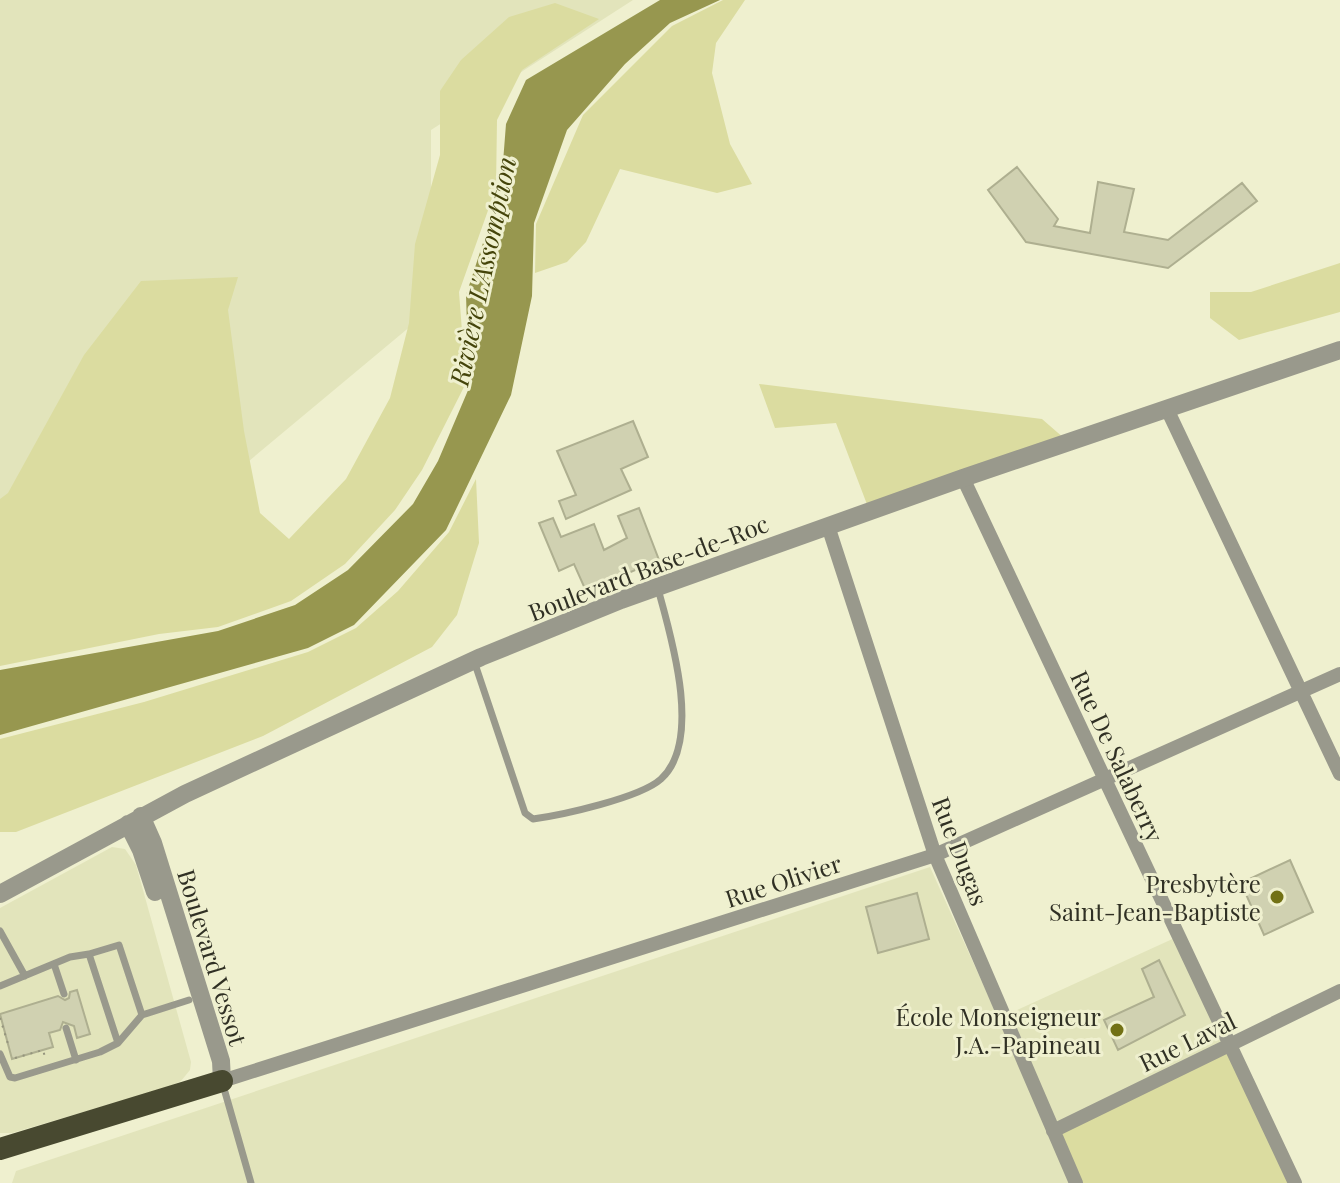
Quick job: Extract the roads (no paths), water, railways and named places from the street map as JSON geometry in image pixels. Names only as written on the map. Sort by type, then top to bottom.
[{"type":"highway","points":[[1,1151],[222,1081]]},
{"type":"street","name":"Boulevard Base-de-Roc","points":[[0,894],[134,820],[474,660],[658,587],[828,526],[1340,350]]},
{"type":"street","points":[[1167,409],[1340,774]]},
{"type":"street","name":"Rue De Salaberry","points":[[963,478],[1295,1183]]},
{"type":"street","name":"Rue Dugas","points":[[828,526],[935,855],[1076,1183]]},
{"type":"street","name":"Rue Olivier","points":[[222,1081],[935,855],[1340,674]]},
{"type":"street","name":"Boulevard Vessot","points":[[134,820],[209,1065],[222,1081]]},
{"type":"street","name":"Boulevard Vessot","points":[[134,820],[153,843],[221,1061],[222,1081]]},
{"type":"street","name":"Rue Laval","points":[[1053,1131],[1340,991]]},
{"type":"lane","points":[[474,660],[525,813],[533,819],[574,811],[642,790],[660,780],[674,764],[681,741],[679,687],[658,587]]},
{"type":"lane","points":[[0,931],[25,976]]},
{"type":"lane","points":[[0,986],[70,957],[119,945],[142,1015]]},
{"type":"lane","points":[[89,954],[118,1043]]},
{"type":"lane","points":[[54,964],[64,994]]},
{"type":"lane","points":[[0,1054],[13,1078],[76,1060],[118,1043],[142,1015],[189,1000]]},
{"type":"lane","points":[[66,1028],[76,1060]]},
{"type":"lane","points":[[222,1081],[251,1183]]},
{"type":"water","name":"Rivière L'Assomption","points":[[660,0],[720,0],[670,23],[625,64],[567,130],[534,223],[532,296],[511,395],[446,530],[354,625],[308,648],[0,735],[0,670],[218,631],[295,605],[348,570],[413,504],[438,461],[469,388],[466,295],[501,188],[506,124],[526,80]]},
{"type":"place","name":"Presbytère Saint-Jean-Baptiste","points":[[1277,897]]},
{"type":"place","name":"École Monseigneur J.A.-Papineau","points":[[1117,1030]]}]
